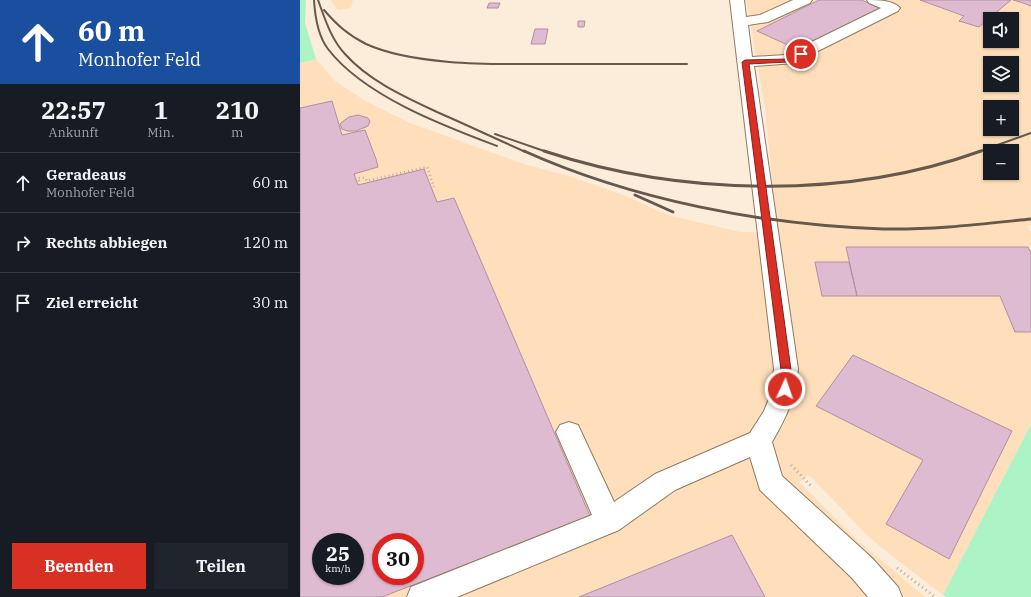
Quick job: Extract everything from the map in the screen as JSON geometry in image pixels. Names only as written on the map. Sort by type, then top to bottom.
[{"type":"street","points":[[422,597],[610,521],[665,482],[759,441],[779,410],[785,389],[786,370],[736,0]]},
{"type":"street","points":[[740,22],[763,19],[805,0]]},
{"type":"street","points":[[745,62],[788,60],[893,8],[874,0]]},
{"type":"street","points":[[570,432],[610,521]]},
{"type":"street","points":[[759,441],[770,482],[862,568],[888,597]]},
{"type":"path","points":[[360,185],[358,178],[365,178],[367,181],[427,167],[434,187]]},
{"type":"shaded area","points":[[330,0],[353,0],[351,8],[338,10]]},
{"type":"shaded area","points":[[746,0],[1031,0],[1031,225],[1027,226],[1031,232],[1031,424],[943,595],[868,536],[809,475],[799,482],[857,540],[925,597],[300,597],[300,63],[316,59],[335,81],[367,102],[410,123],[527,165],[569,176],[626,196],[668,215],[740,232],[777,232],[765,107]]},
{"type":"green space","points":[[300,0],[306,0],[305,23],[316,59],[300,63]]},
{"type":"green space","points":[[1031,424],[1031,597],[946,597],[943,595]]},
{"type":"building","points":[[819,0],[861,0],[881,8],[801,51],[757,31]]},
{"type":"building","points":[[920,0],[1011,0],[997,12],[983,12],[983,24],[979,27],[959,21],[964,16]]},
{"type":"building","points":[[1013,0],[1031,0],[1031,6],[1023,3]]},
{"type":"building","points":[[489,3],[500,3],[498,8],[487,8]]},
{"type":"building","points":[[578,21],[585,21],[584,27],[578,27]]},
{"type":"building","points":[[535,29],[548,29],[545,44],[531,44]]},
{"type":"building","points":[[332,101],[342,135],[365,130],[376,159],[378,167],[354,174],[358,185],[424,169],[437,202],[454,198],[590,516],[424,581],[424,533],[372,533],[372,585],[413,585],[382,597],[300,597],[300,108]]},
{"type":"building","points":[[358,115],[368,118],[370,121],[368,126],[356,131],[342,129],[340,124],[342,122],[349,117]]},
{"type":"building","points":[[846,247],[1028,247],[1031,253],[1031,332],[1015,332],[1000,296],[857,296]]},
{"type":"building","points":[[815,262],[849,262],[857,296],[822,296]]},
{"type":"building","points":[[853,355],[1012,431],[949,559],[886,524],[923,460],[816,406]]},
{"type":"building","points":[[732,535],[765,597],[579,597]]},
{"type":"railway","points":[[314,0],[315,13],[322,38],[328,49],[343,66],[362,81],[406,108],[453,129],[497,146]]},
{"type":"railway","points":[[318,0],[336,42],[345,54],[365,72],[388,88],[412,100],[526,152]]},
{"type":"railway","points":[[324,10],[343,29],[360,41],[409,57],[460,63],[485,64],[687,64]]},
{"type":"railway","points":[[980,151],[1031,133]]},
{"type":"railway","points":[[495,134],[545,151]]},
{"type":"railway","points":[[524,151],[609,183],[654,196],[699,207],[792,222],[838,227],[920,229],[1031,219]]},
{"type":"railway","points":[[545,151],[596,166],[651,177],[706,184],[763,186],[819,184],[875,178],[929,167],[980,151]]},
{"type":"railway","points":[[635,195],[673,212]]},
{"type":"route","points":[[785,389],[786,370],[745,62],[788,60],[801,54]]}]
